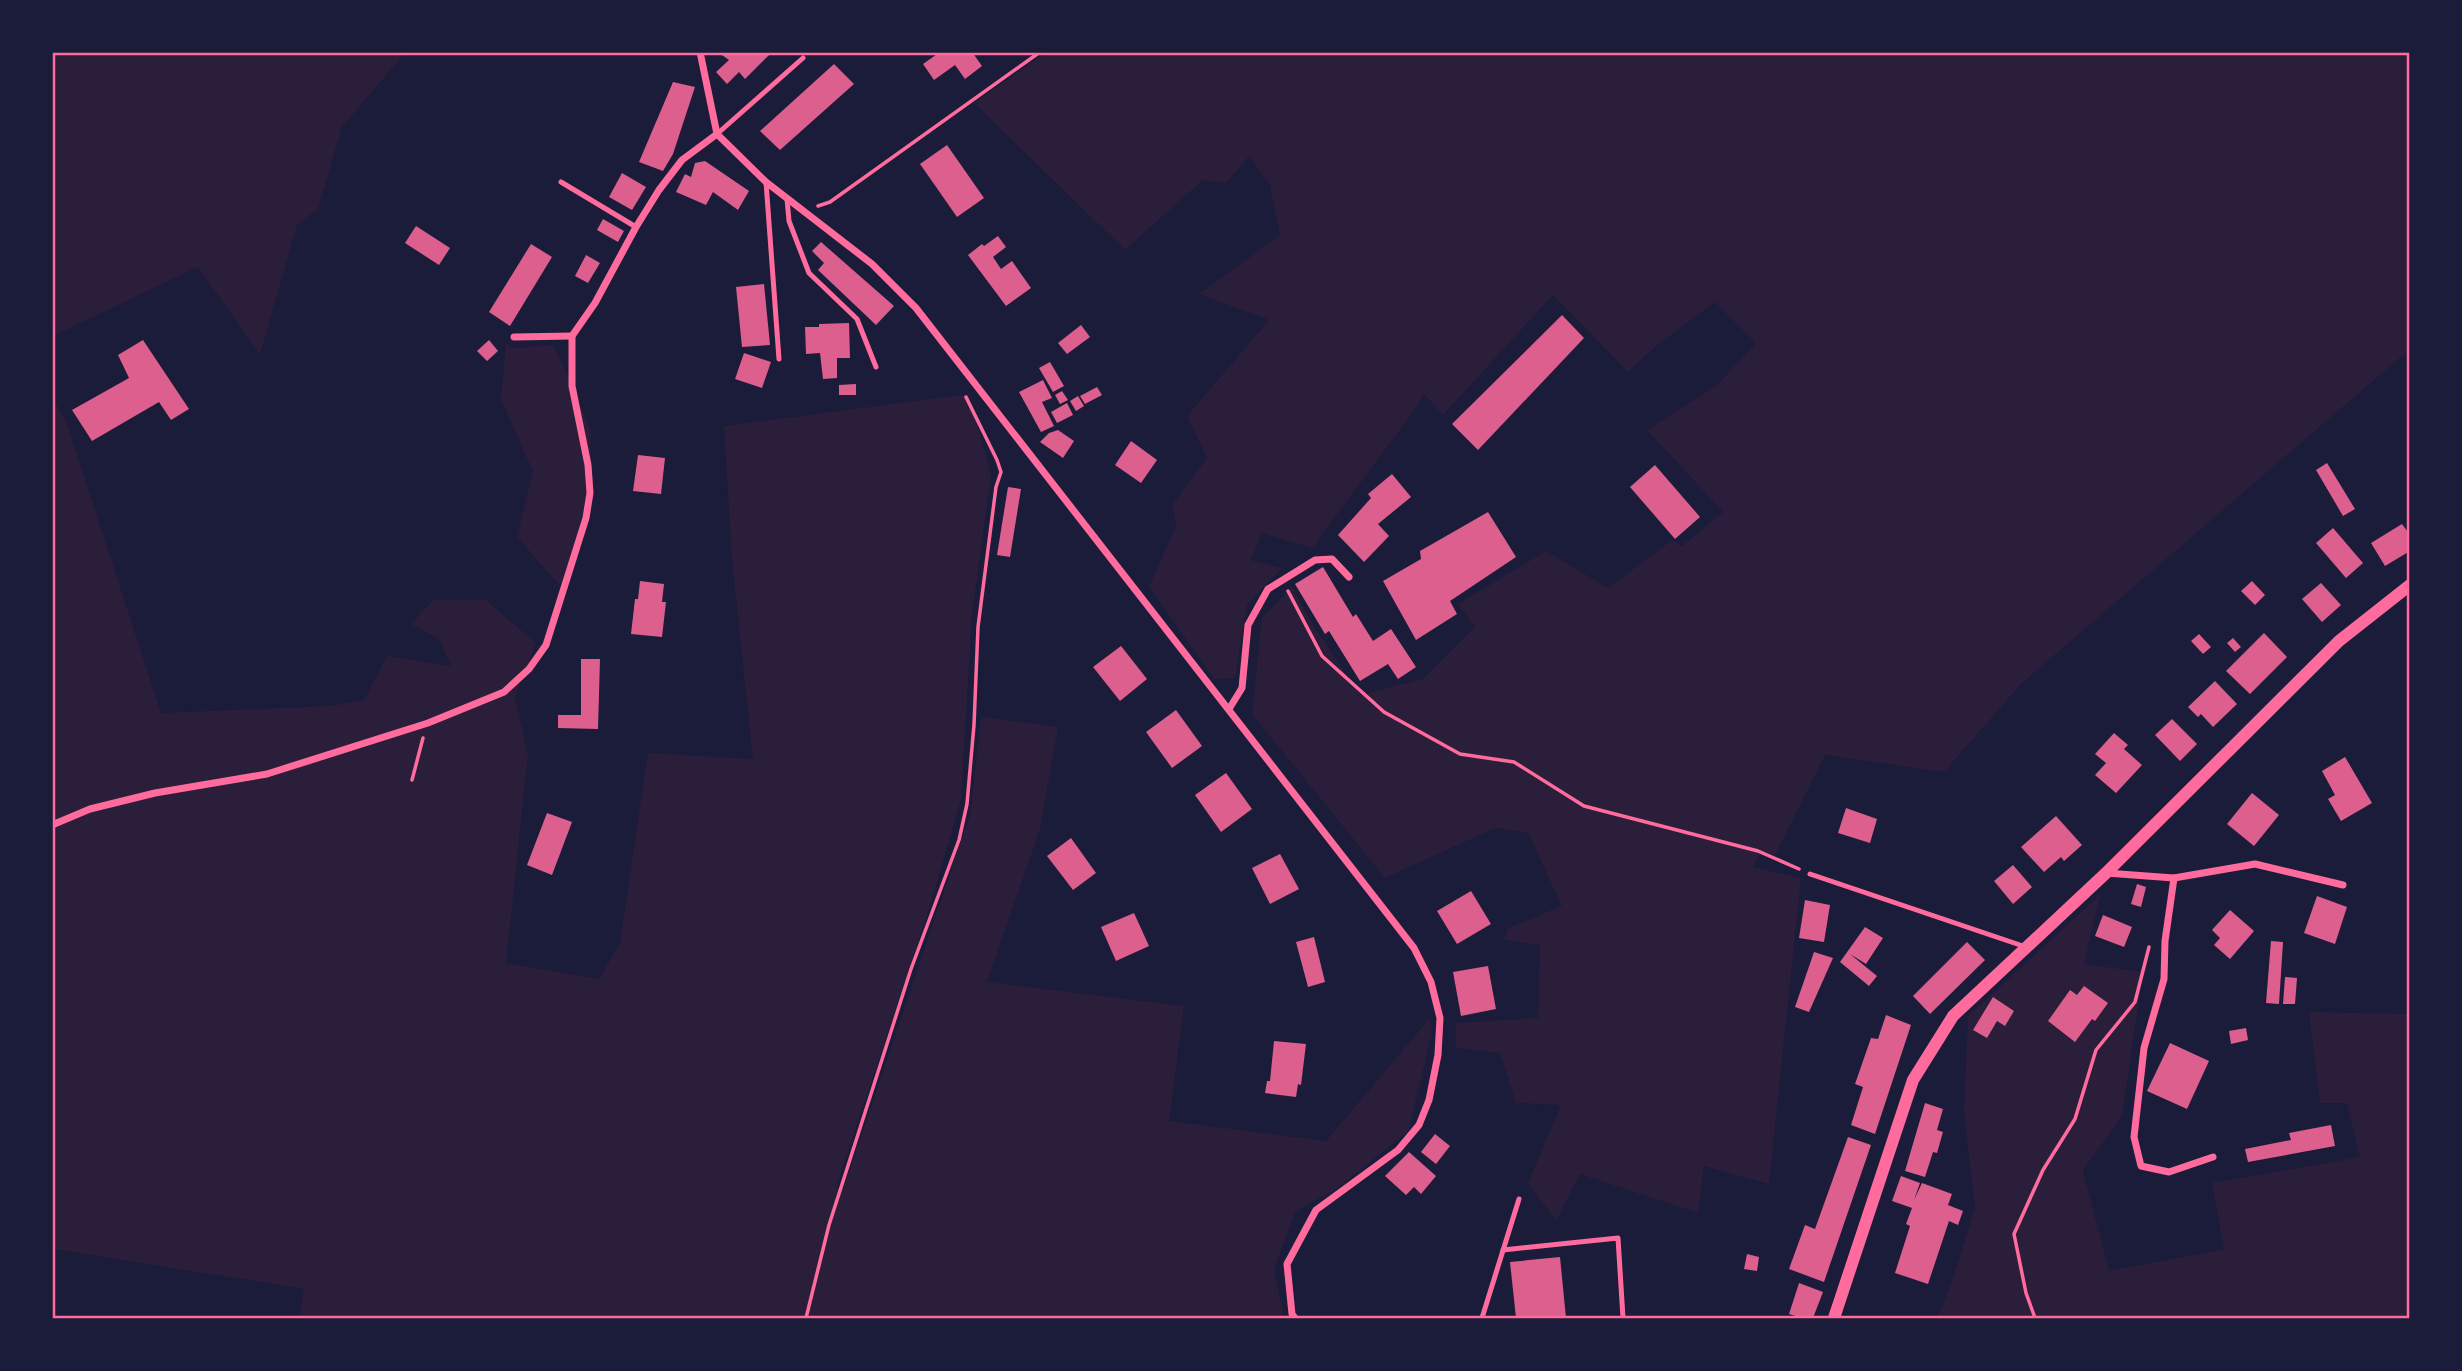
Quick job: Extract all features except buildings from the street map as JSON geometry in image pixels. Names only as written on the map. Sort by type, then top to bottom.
[{"type":"street","points":[[700,52],[717,134],[766,182],[872,264],[916,308],[1414,948],[1431,982],[1440,1018],[1436,1066],[1429,1100],[1419,1125],[1398,1150],[1316,1210],[1287,1264],[1292,1314],[1295,1318]]},
{"type":"street","points":[[52,825],[90,809],[155,793],[267,774],[428,723],[504,692],[529,669],[546,645],[586,518],[590,493],[588,465],[572,386],[572,336],[595,303],[659,190],[682,160],[717,134]]},
{"type":"street","points":[[514,337],[572,336]]},
{"type":"street","points":[[1229,709],[1242,688],[1248,625],[1268,589],[1315,560],[1332,559],[1349,577]]},
{"type":"street","points":[[1834,1318],[1913,1080],[1953,1016],[2106,873],[2339,641],[2410,585]]},
{"type":"street","points":[[2106,873],[2174,878],[2255,864],[2343,885]]},
{"type":"street","points":[[2174,878],[2165,941],[2164,979],[2144,1048],[2134,1137],[2141,1166],[2169,1172],[2213,1157]]},
{"type":"lane","points":[[717,134],[803,58]]},
{"type":"lane","points":[[561,182],[636,227]]},
{"type":"lane","points":[[766,182],[779,359]]},
{"type":"lane","points":[[788,199],[789,221],[809,273],[857,319],[876,367]]},
{"type":"lane","points":[[1810,874],[2026,947]]},
{"type":"lane","points":[[1482,1318],[1519,1199]]},
{"type":"lane","points":[[1503,1250],[1618,1238],[1623,1318]]},
{"type":"path","points":[[803,212],[830,202],[1040,52]]},
{"type":"path","points":[[806,1318],[830,1225],[911,969],[959,840],[967,804],[978,627],[1000,472],[997,460],[966,398],[962,367]]},
{"type":"path","points":[[1282,580],[1322,656],[1384,712],[1460,754],[1514,762],[1584,806],[1758,851],[1810,874]]},
{"type":"path","points":[[412,780],[428,723]]},
{"type":"path","points":[[2035,1318],[2026,1293],[2014,1234],[2043,1170],[2075,1119],[2096,1050],[2135,1002],[2151,940]]},
{"type":"shaded area","points":[[53,52],[405,53],[342,127],[318,209],[297,225],[260,355],[198,267],[53,336]]},
{"type":"shaded area","points":[[1047,52],[2409,53],[2409,350],[2022,683],[1944,772],[1825,755],[1775,855],[1761,851],[1753,867],[1801,878],[1769,1184],[1704,1166],[1698,1213],[1580,1174],[1556,1221],[1528,1183],[1561,1105],[1516,1103],[1500,1053],[1456,1048],[1456,1023],[1538,1018],[1540,945],[1504,940],[1508,928],[1562,906],[1528,833],[1495,828],[1385,878],[1252,714],[1262,618],[1292,586],[1315,628],[1360,695],[1423,679],[1475,627],[1458,604],[1546,551],[1608,588],[1672,540],[1682,546],[1723,512],[1647,430],[1716,386],[1756,343],[1715,302],[1656,346],[1628,372],[1553,295],[1443,415],[1424,394],[1312,548],[1262,533],[1251,560],[1282,568],[1247,605],[1235,678],[1214,679],[1149,587],[1176,526],[1172,505],[1207,458],[1187,416],[1269,320],[1199,294],[1280,235],[1270,185],[1249,156],[1226,183],[1203,180],[1125,250],[974,103]]},
{"type":"shaded area","points":[[506,343],[514,348],[554,345],[591,431],[590,499],[560,586],[517,537],[533,472],[501,399]]},
{"type":"shaded area","points":[[969,394],[991,475],[972,615],[961,800],[928,912],[836,1188],[843,1189],[970,815],[981,717],[1058,727],[1040,829],[987,982],[1184,1006],[1169,1121],[1326,1141],[1430,1018],[1432,1034],[1408,1132],[1335,1190],[1296,1211],[1274,1269],[1284,1318],[299,1318],[304,1289],[53,1249],[52,397],[66,421],[161,713],[331,706],[364,700],[387,656],[451,666],[439,639],[411,624],[433,600],[486,600],[536,643],[515,697],[528,755],[506,963],[599,979],[620,943],[648,753],[753,759],[732,560],[724,426]]},
{"type":"shaded area","points":[[2100,895],[2084,964],[2143,972],[2122,1116],[2083,1170],[2109,1271],[2224,1249],[2212,1183],[2360,1157],[2347,1103],[2320,1103],[2309,1012],[2409,1014],[2409,1318],[1937,1318],[1951,1285],[1975,1208],[1964,1111],[1968,1016]]}]
